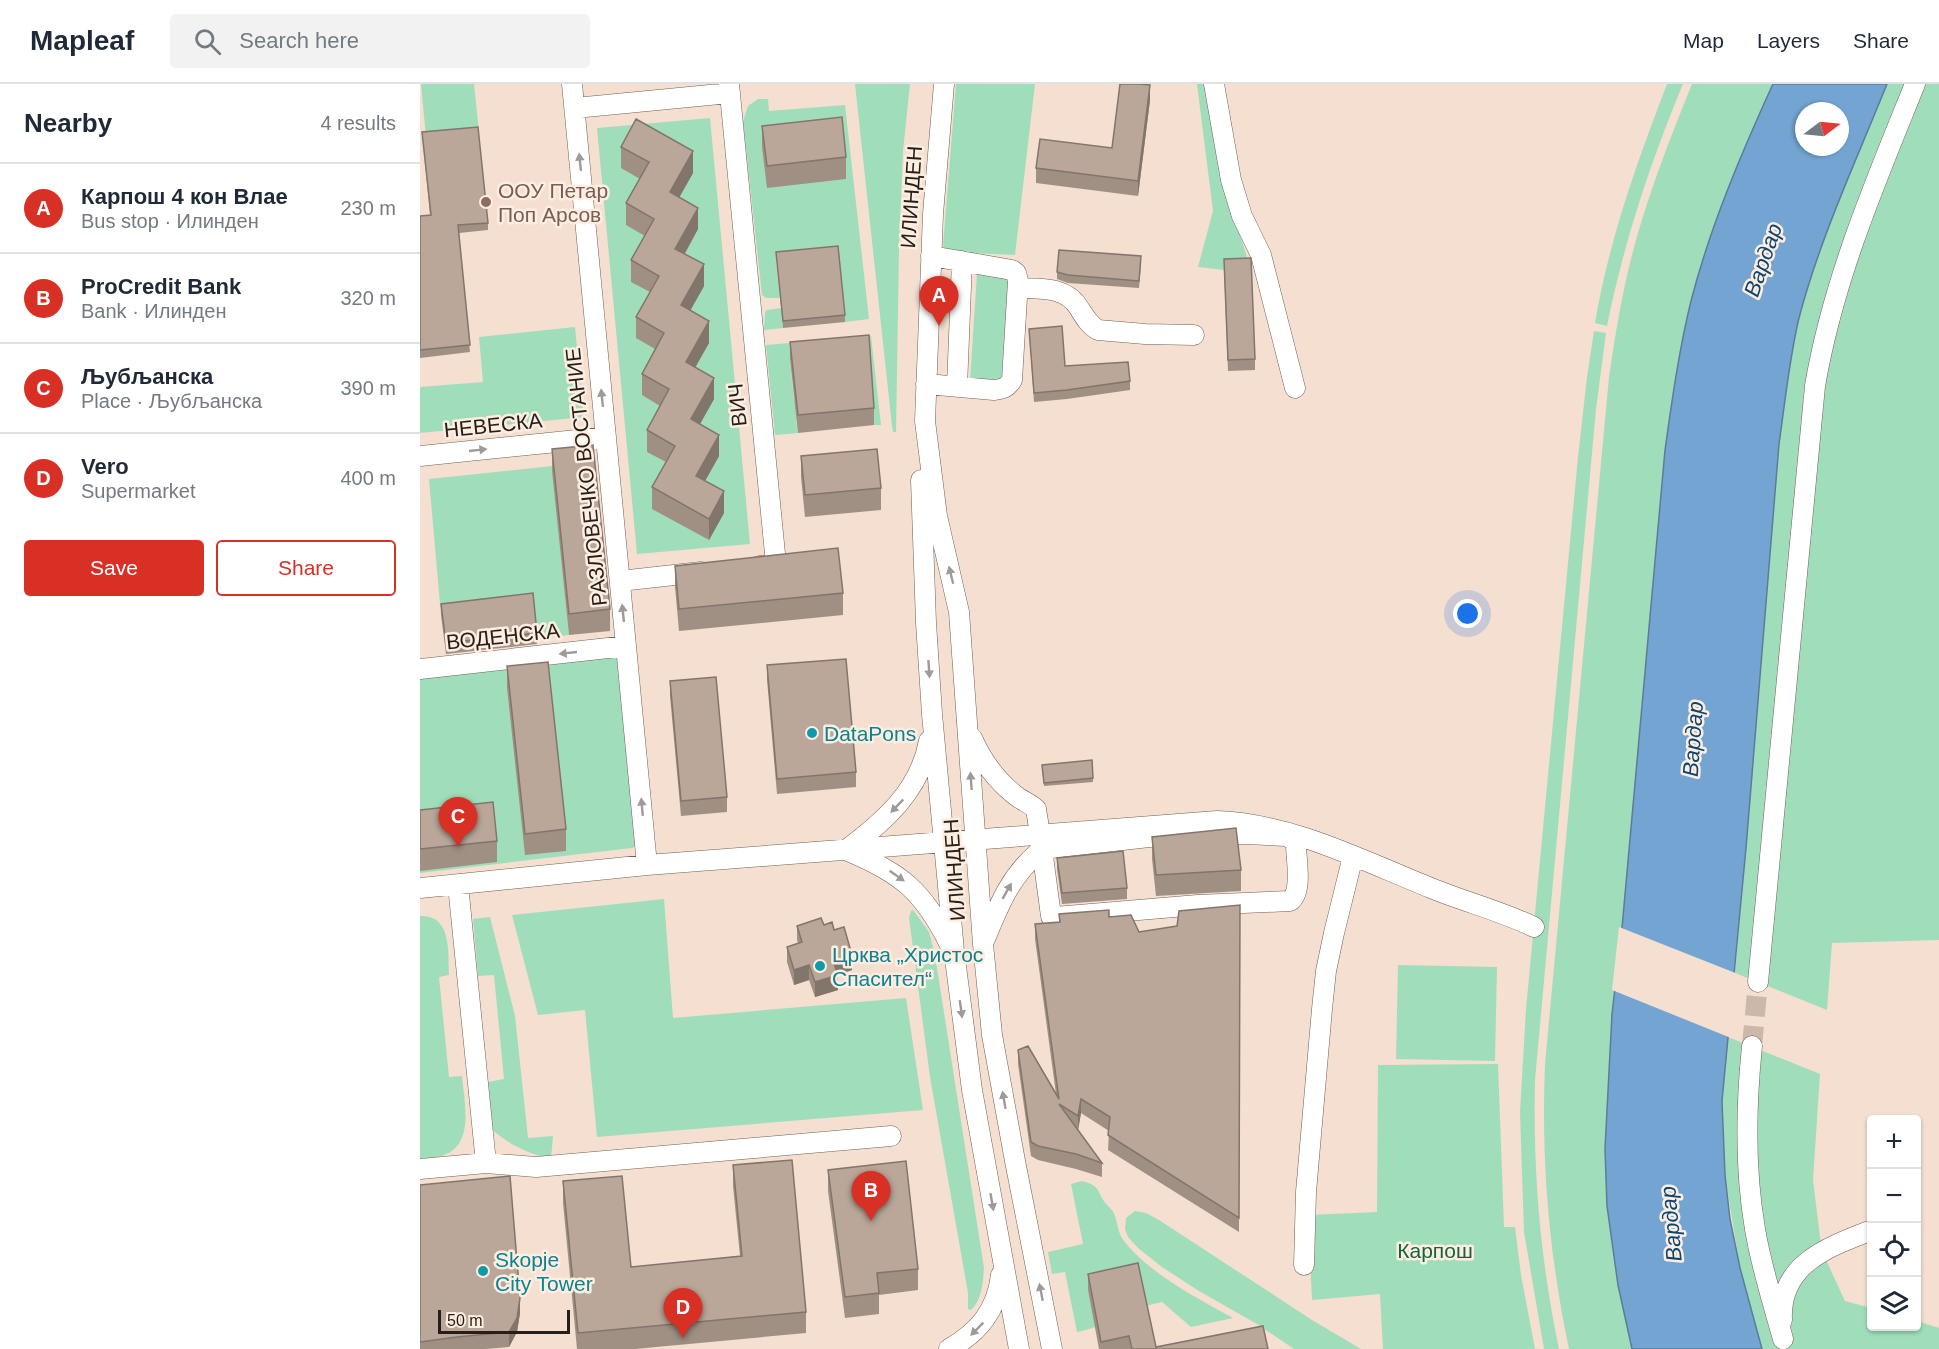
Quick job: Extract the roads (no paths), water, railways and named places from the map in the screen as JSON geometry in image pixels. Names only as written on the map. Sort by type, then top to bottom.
[{"type":"street","name":"РАЗЛОВЕЧКО ВОСТАНИЕ","points":[[572,84],[647,865]]},
{"type":"street","name":"ИЛИНДЕН","points":[[944,84],[931,256],[925,421],[937,516],[959,612],[983,944],[992,1035],[1015,1161],[1055,1348]]},
{"type":"street","points":[[1214,84],[1231,180],[1242,216],[1261,255],[1295,388]]},
{"type":"street","points":[[1758,982],[1819,362],[1856,231],[1915,84]]},
{"type":"street","points":[[575,108],[729,88]]},
{"type":"street","name":"ВИЧ","points":[[729,88],[776,564],[741,568]]},
{"type":"street","points":[[926,384],[994,390],[1008,386],[1012,380],[1018,277],[1012,270],[931,256]]},
{"type":"street","points":[[957,387],[962,261]]},
{"type":"street","points":[[1017,288],[1048,289],[1065,293],[1077,303],[1092,327],[1098,330],[1194,335]]},
{"type":"street","name":"ИЛИНДЕН","points":[[925,421],[922,436],[921,504],[932,714],[942,842],[972,1090],[1019,1349]]},
{"type":"street","name":"НЕВЕСКА","points":[[420,456],[606,437]]},
{"type":"street","points":[[620,581],[718,570]]},
{"type":"street","name":"ВОДЕНСКА","points":[[420,669],[626,646]]},
{"type":"street","points":[[845,850],[873,829],[897,806],[914,782],[927,751],[932,714]]},
{"type":"street","points":[[420,888],[647,865],[942,842],[975,840],[1041,842],[1247,834],[1286,836],[1296,844],[1298,890],[1295,897],[1290,901],[1051,916],[1041,842],[1036,809],[1018,798],[990,770],[968,727]]},
{"type":"street","points":[[983,944],[1004,893],[1041,842],[1201,821],[1266,826],[1299,835],[1534,927]]},
{"type":"street","points":[[845,850],[882,866],[914,890],[954,951]]},
{"type":"street","points":[[1304,1265],[1306,1192],[1322,1009],[1328,961],[1353,856]]},
{"type":"street","points":[[458,885],[486,1163]]},
{"type":"street","points":[[1752,1046],[1749,1089],[1750,1196],[1759,1252],[1784,1344]]},
{"type":"street","points":[[420,1170],[486,1163],[536,1167],[891,1137]]},
{"type":"street","points":[[1784,1344],[1782,1314],[1786,1288],[1799,1269],[1821,1251],[1867,1232]]},
{"type":"street","points":[[949,1349],[977,1330],[990,1312],[999,1289],[1002,1260]]},
{"type":"water","name":"Вардар","points":[[1773,84],[1887,84],[1839,200],[1817,259],[1799,318],[1792,350],[1779,444],[1746,848],[1722,1101],[1725,1175],[1730,1219],[1740,1268],[1762,1349],[1632,1349],[1618,1285],[1607,1206],[1605,1149],[1612,1014],[1622,928],[1665,450],[1673,394],[1691,301],[1707,246],[1738,164]]},
{"type":"tunnel","points":[[1752,1046],[1758,982]]},
{"type":"place","name":"ООУ Петар Поп Арсов","points":[[486,202]]},
{"type":"place","name":"Карпош 4 кон Влае","points":[[939,326]]},
{"type":"place","name":"DataPons","points":[[812,733]]},
{"type":"place","name":"Љубљанска","points":[[458,847]]},
{"type":"place","name":"Црква „Христос Спасител“","points":[[820,966]]},
{"type":"place","name":"ProCredit Bank","points":[[871,1221]]},
{"type":"place","name":"Skopje City Tower","points":[[483,1271]]},
{"type":"place","name":"Vero","points":[[683,1338]]},
{"type":"park label","name":"Карпош","points":[[1435,1250]]}]
